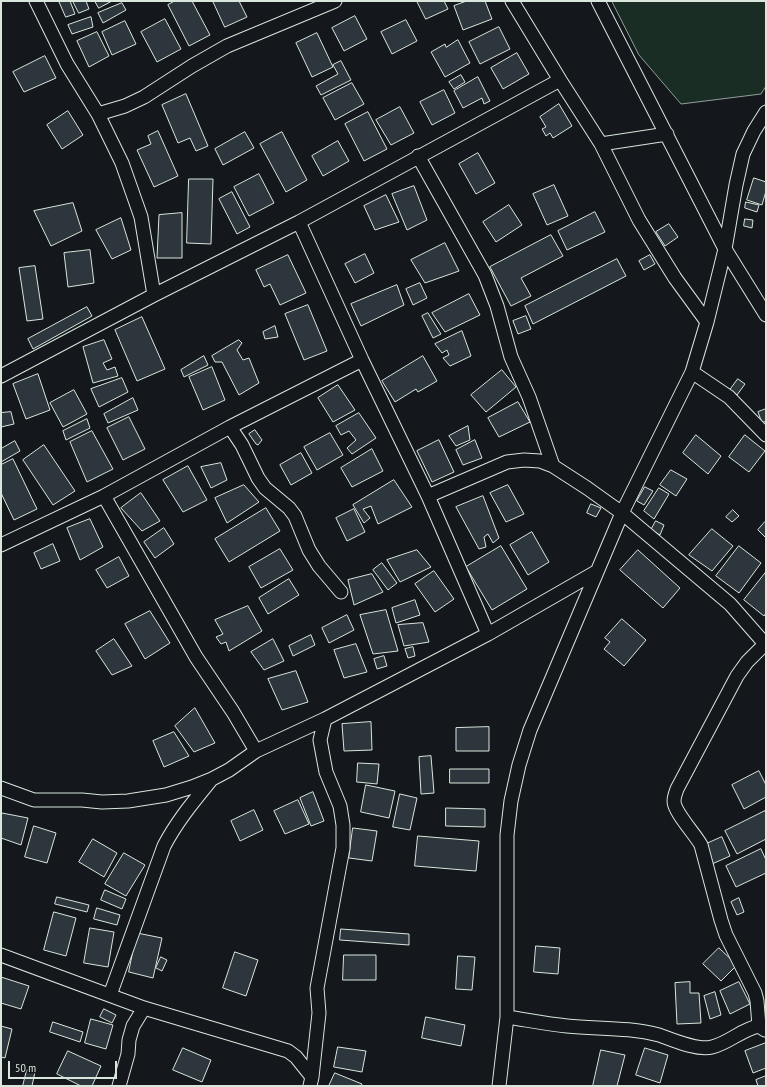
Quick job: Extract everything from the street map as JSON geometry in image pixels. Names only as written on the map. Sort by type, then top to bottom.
[{"type":"street","points":[[36,1],[67,64],[98,114],[122,163],[141,218],[154,295]]},
{"type":"street","points":[[98,114],[125,106],[144,97],[192,66],[227,46],[335,1]]},
{"type":"street","points":[[512,1],[560,80],[602,144],[639,220],[674,278],[707,322]]},
{"type":"street","points":[[598,1],[726,249],[766,315]]},
{"type":"street","points":[[1,376],[154,295],[299,222],[560,80]]},
{"type":"street","points":[[499,1086],[507,1017],[508,835],[512,800],[520,765],[530,730],[596,572],[622,513],[692,372],[726,249],[736,186],[743,154],[754,131],[766,112]]},
{"type":"street","points":[[602,144],[667,134]]},
{"type":"street","points":[[418,156],[485,275],[497,306],[511,358],[529,397],[553,466]]},
{"type":"street","points":[[299,222],[362,360],[428,496],[488,634]]},
{"type":"street","points":[[1,545],[104,496],[230,427],[362,360]]},
{"type":"street","points":[[692,372],[729,397],[766,435]]},
{"type":"street","points":[[230,427],[242,445],[258,478],[265,488],[289,508],[295,516],[309,550],[319,566],[341,592]]},
{"type":"street","points":[[428,496],[507,462],[524,460],[540,461],[553,466],[582,484],[622,513],[730,604],[766,644],[746,662],[736,676],[677,788],[674,801],[676,811],[695,834],[701,845],[720,920],[755,993],[762,1028],[749,1028],[724,1043],[711,1048],[697,1047],[641,1031],[567,1026],[507,1017]]},
{"type":"street","points":[[104,496],[196,658],[233,712],[256,751]]},
{"type":"street","points":[[1,788],[34,800],[115,802],[166,795],[212,779],[230,770],[256,751],[325,719],[488,634],[596,572]]},
{"type":"street","points":[[311,1081],[319,1012],[317,988],[343,848],[343,825],[340,806],[326,772],[320,740],[325,719]]},
{"type":"street","points":[[110,995],[164,846],[174,827],[212,779]]},
{"type":"street","points":[[1,955],[144,1008],[288,1051],[296,1057],[311,1081]]},
{"type":"street","points":[[119,1086],[128,1054],[129,1040],[133,1026],[144,1008]]},
{"type":"green space","points":[[612,1],[766,1],[766,86],[761,94],[681,104],[639,55]]},
{"type":"building","points":[[59,1],[70,1],[75,14],[66,17]]},
{"type":"building","points":[[73,1],[86,1],[89,9],[79,13]]},
{"type":"building","points":[[95,1],[112,1],[99,8]]},
{"type":"building","points":[[175,1],[192,1],[210,35],[189,46],[168,5]]},
{"type":"building","points":[[213,1],[239,1],[247,17],[225,27]]},
{"type":"building","points":[[417,1],[444,1],[448,9],[426,19]]},
{"type":"building","points":[[467,1],[485,1],[492,19],[463,30],[454,6]]},
{"type":"building","points":[[122,3],[126,10],[103,23],[98,13]]},
{"type":"building","points":[[355,16],[367,39],[344,51],[332,28]]},
{"type":"building","points":[[91,17],[93,27],[72,34],[68,25]]},
{"type":"building","points":[[165,19],[181,49],[157,62],[141,32]]},
{"type":"building","points":[[406,20],[417,41],[392,54],[381,32]]},
{"type":"building","points":[[125,21],[136,44],[112,55],[102,32]]},
{"type":"building","points":[[499,27],[510,49],[480,64],[469,42]]},
{"type":"building","points":[[97,32],[109,56],[89,67],[77,41]]},
{"type":"building","points":[[317,33],[333,67],[312,77],[296,43]]},
{"type":"building","points":[[458,40],[470,63],[445,77],[431,52],[445,44],[446,47]]},
{"type":"building","points":[[517,53],[529,74],[503,89],[491,68]]},
{"type":"building","points":[[45,56],[56,78],[24,92],[13,72]]},
{"type":"building","points":[[341,61],[351,80],[321,95],[316,86],[338,74],[333,65]]},
{"type":"building","points":[[461,75],[465,82],[454,89],[449,82]]},
{"type":"building","points":[[478,77],[490,101],[484,104],[482,98],[463,108],[454,91]]},
{"type":"building","points":[[352,83],[364,104],[335,120],[323,98]]},
{"type":"building","points":[[444,90],[455,113],[432,125],[420,102]]},
{"type":"building","points":[[186,94],[208,146],[196,151],[190,138],[178,143],[162,105]]},
{"type":"building","points":[[559,104],[572,126],[553,138],[550,133],[546,136],[542,129],[546,127],[540,117]]},
{"type":"building","points":[[400,107],[414,133],[391,145],[376,120]]},
{"type":"building","points":[[68,111],[83,135],[62,149],[47,125]]},
{"type":"building","points":[[368,112],[387,149],[364,161],[345,124]]},
{"type":"building","points":[[158,131],[178,176],[154,187],[137,150],[151,144],[148,136]]},
{"type":"building","points":[[245,132],[254,148],[223,165],[215,149]]},
{"type":"building","points":[[282,132],[307,180],[286,192],[260,144]]},
{"type":"building","points":[[338,141],[349,161],[323,176],[312,156]]},
{"type":"building","points":[[478,153],[495,183],[476,194],[459,164]]},
{"type":"building","points":[[259,174],[274,203],[249,216],[234,187]]},
{"type":"building","points":[[754,178],[766,182],[766,191],[762,205],[747,200]]},
{"type":"building","points":[[189,179],[213,179],[211,244],[187,243]]},
{"type":"building","points":[[554,185],[568,216],[547,225],[533,194]]},
{"type":"building","points":[[414,186],[427,220],[407,230],[392,194]]},
{"type":"building","points":[[232,192],[250,227],[237,234],[219,199]]},
{"type":"building","points":[[386,195],[399,222],[375,230],[364,206]]},
{"type":"building","points":[[746,202],[759,205],[757,212],[745,208]]},
{"type":"building","points":[[73,203],[82,231],[51,246],[34,211]]},
{"type":"building","points":[[509,205],[522,225],[496,242],[483,222]]},
{"type":"building","points":[[595,212],[605,232],[567,250],[558,231]]},
{"type":"building","points":[[182,213],[182,258],[157,258],[159,215]]},
{"type":"building","points":[[121,218],[131,250],[112,259],[96,230]]},
{"type":"building","points":[[745,219],[753,220],[752,228],[744,226]]},
{"type":"building","points":[[669,224],[678,237],[665,246],[656,232]]},
{"type":"building","points":[[551,235],[563,256],[521,278],[531,296],[511,306],[490,267]]},
{"type":"building","points":[[445,243],[459,271],[425,283],[411,260]]},
{"type":"building","points":[[90,250],[94,283],[68,287],[64,253]]},
{"type":"building","points":[[365,254],[374,273],[355,283],[345,264]]},
{"type":"building","points":[[288,255],[306,293],[280,305],[270,284],[264,287],[256,270]]},
{"type":"building","points":[[650,255],[655,264],[644,270],[639,261]]},
{"type":"building","points":[[617,259],[626,276],[533,324],[525,306]]},
{"type":"building","points":[[35,266],[43,319],[27,321],[19,268]]},
{"type":"building","points":[[420,283],[427,298],[413,305],[406,289]]},
{"type":"building","points":[[397,285],[404,305],[361,326],[351,304]]},
{"type":"building","points":[[469,294],[480,315],[445,332],[432,313]]},
{"type":"building","points":[[308,305],[327,351],[304,360],[285,314]]},
{"type":"building","points":[[87,307],[92,316],[33,349],[28,339]]},
{"type":"building","points":[[428,313],[441,334],[433,338],[422,316]]},
{"type":"building","points":[[526,316],[531,329],[518,334],[513,321]]},
{"type":"building","points":[[142,317],[165,369],[137,381],[115,330]]},
{"type":"building","points":[[275,326],[278,337],[265,339],[263,332]]},
{"type":"building","points":[[462,331],[471,356],[450,366],[443,358],[449,355],[447,350],[442,353],[435,344]]},
{"type":"building","points":[[104,340],[112,359],[103,363],[107,370],[115,367],[118,376],[93,383],[83,347]]},
{"type":"building","points":[[239,340],[242,343],[237,350],[243,360],[249,358],[259,383],[239,395],[222,362],[215,362],[212,356]]},
{"type":"building","points":[[204,356],[208,365],[184,377],[181,370]]},
{"type":"building","points":[[423,356],[437,381],[418,392],[416,389],[395,402],[382,381]]},
{"type":"building","points":[[212,367],[225,400],[203,410],[189,377]]},
{"type":"building","points":[[502,370],[516,387],[486,412],[471,395]]},
{"type":"building","points":[[38,374],[50,410],[26,419],[13,384]]},
{"type":"building","points":[[122,378],[128,392],[99,407],[91,389]]},
{"type":"building","points":[[738,379],[745,384],[737,395],[730,390]]},
{"type":"building","points":[[338,385],[355,410],[333,422],[318,398]]},
{"type":"building","points":[[74,390],[87,414],[63,427],[50,403]]},
{"type":"building","points":[[133,398],[138,410],[108,423],[104,414]]},
{"type":"building","points":[[518,402],[530,422],[499,437],[488,418]]},
{"type":"building","points":[[766,409],[766,421],[762,423],[758,412]]},
{"type":"building","points":[[11,412],[14,424],[1,427],[1,413]]},
{"type":"building","points":[[359,413],[376,438],[352,454],[347,448],[356,440],[349,431],[341,435],[336,426]]},
{"type":"building","points":[[129,417],[145,449],[123,460],[107,428]]},
{"type":"building","points":[[87,419],[90,428],[66,440],[63,431]]},
{"type":"building","points":[[468,426],[470,440],[456,446],[449,436]]},
{"type":"building","points":[[255,430],[262,440],[258,445],[249,434]]},
{"type":"building","points":[[92,431],[113,469],[87,482],[70,442]]},
{"type":"building","points":[[330,433],[343,455],[317,470],[304,447]]},
{"type":"building","points":[[696,435],[721,456],[708,474],[683,453]]},
{"type":"building","points":[[745,435],[765,451],[749,472],[729,457]]},
{"type":"building","points":[[439,440],[454,472],[432,482],[417,451]]},
{"type":"building","points":[[475,440],[482,458],[463,465],[456,450]]},
{"type":"building","points":[[15,441],[20,451],[1,462],[1,449]]},
{"type":"building","points":[[44,445],[75,491],[53,505],[23,460]]},
{"type":"building","points":[[372,449],[383,471],[352,487],[341,468]]},
{"type":"building","points":[[301,453],[312,473],[291,485],[280,465]]},
{"type":"building","points":[[13,459],[37,509],[14,520],[1,493],[1,465]]},
{"type":"building","points":[[221,463],[227,480],[211,488],[201,467]]},
{"type":"building","points":[[188,466],[207,500],[183,512],[163,480]]},
{"type":"building","points":[[671,470],[687,479],[676,496],[660,485]]},
{"type":"building","points":[[394,480],[412,507],[378,524],[371,506],[363,509],[370,518],[364,523],[353,505]]},
{"type":"building","points":[[244,485],[259,502],[227,523],[215,498]]},
{"type":"building","points":[[508,485],[524,514],[506,522],[490,493]]},
{"type":"building","points":[[645,487],[653,491],[644,505],[637,501]]},
{"type":"building","points":[[659,488],[669,494],[654,519],[644,511]]},
{"type":"building","points":[[141,493],[160,521],[142,531],[121,508]]},
{"type":"building","points":[[483,496],[499,538],[493,543],[488,534],[484,537],[486,547],[479,549],[456,507]]},
{"type":"building","points":[[591,504],[601,508],[596,517],[587,513]]},
{"type":"building","points":[[266,508],[280,531],[229,562],[215,539]]},
{"type":"building","points":[[354,509],[365,532],[347,541],[336,518]]},
{"type":"building","points":[[733,510],[739,516],[732,522],[726,517]]},
{"type":"building","points":[[90,519],[103,547],[80,560],[67,528]]},
{"type":"building","points":[[656,521],[664,525],[660,535],[651,530]]},
{"type":"building","points":[[765,522],[766,523],[766,538],[758,530]]},
{"type":"building","points":[[164,528],[174,544],[155,558],[144,542]]},
{"type":"building","points":[[712,529],[733,546],[712,571],[689,555]]},
{"type":"building","points":[[532,532],[549,562],[528,575],[510,545]]},
{"type":"building","points":[[53,544],[60,561],[41,569],[34,553]]},
{"type":"building","points":[[501,546],[527,589],[492,610],[466,567]]},
{"type":"building","points":[[739,546],[761,563],[739,593],[716,576]]},
{"type":"building","points":[[280,549],[293,570],[261,588],[249,567]]},
{"type":"building","points":[[417,550],[431,567],[400,582],[387,560]]},
{"type":"building","points":[[638,550],[680,588],[663,608],[620,570]]},
{"type":"building","points":[[119,557],[129,576],[107,588],[96,570]]},
{"type":"building","points":[[382,563],[397,583],[388,590],[373,570]]},
{"type":"building","points":[[434,571],[454,599],[435,612],[415,584]]},
{"type":"building","points":[[766,572],[766,613],[764,616],[744,600]]},
{"type":"building","points":[[372,574],[383,592],[354,605],[348,580]]},
{"type":"building","points":[[289,579],[299,595],[268,614],[259,598]]},
{"type":"building","points":[[415,600],[420,615],[396,623],[392,608]]},
{"type":"building","points":[[248,606],[262,631],[229,651],[226,642],[221,644],[216,637],[223,634],[215,620]]},
{"type":"building","points":[[386,610],[398,651],[373,654],[360,615]]},
{"type":"building","points":[[150,611],[170,643],[145,659],[125,624]]},
{"type":"building","points":[[347,615],[354,630],[329,643],[322,628]]},
{"type":"building","points":[[622,619],[646,640],[624,666],[604,649],[610,642],[605,638]]},
{"type":"building","points":[[423,623],[429,642],[404,646],[398,625]]},
{"type":"building","points":[[311,635],[315,645],[293,656],[289,646]]},
{"type":"building","points":[[114,639],[132,666],[112,675],[96,651]]},
{"type":"building","points":[[273,639],[284,661],[264,670],[251,652]]},
{"type":"building","points":[[356,644],[367,672],[344,678],[334,650]]},
{"type":"building","points":[[413,647],[415,656],[408,658],[405,649]]},
{"type":"building","points":[[384,656],[387,666],[377,669],[374,659]]},
{"type":"building","points":[[296,671],[308,702],[282,710],[268,679]]},
{"type":"building","points":[[195,708],[215,743],[194,752],[175,726]]},
{"type":"building","points":[[371,722],[372,750],[344,751],[342,724]]},
{"type":"building","points":[[489,727],[489,751],[456,751],[456,728]]},
{"type":"building","points":[[174,732],[189,756],[164,767],[153,741]]},
{"type":"building","points":[[431,756],[434,793],[421,794],[419,757]]},
{"type":"building","points":[[358,763],[379,764],[377,784],[357,782]]},
{"type":"building","points":[[450,769],[489,769],[489,783],[450,783]]},
{"type":"building","points":[[759,771],[766,785],[766,797],[744,809],[732,785]]},
{"type":"building","points":[[366,785],[395,791],[389,818],[361,812]]},
{"type":"building","points":[[313,792],[324,821],[311,826],[300,798]]},
{"type":"building","points":[[400,794],[417,798],[410,830],[393,827]]},
{"type":"building","points":[[298,800],[309,824],[285,834],[274,811]]},
{"type":"building","points":[[446,808],[485,809],[485,827],[446,826]]},
{"type":"building","points":[[254,810],[263,830],[240,841],[231,821]]},
{"type":"building","points":[[765,811],[766,839],[737,854],[725,831]]},
{"type":"building","points":[[2,813],[28,818],[21,845],[1,838]]},
{"type":"building","points":[[34,826],[56,833],[47,863],[25,857]]},
{"type":"building","points":[[353,828],[377,831],[372,861],[349,858]]},
{"type":"building","points":[[418,836],[479,841],[476,871],[415,866]]},
{"type":"building","points":[[722,837],[730,856],[712,864],[704,845]]},
{"type":"building","points":[[93,839],[117,853],[104,877],[79,862]]},
{"type":"building","points":[[761,849],[766,860],[766,873],[736,887],[726,866]]},
{"type":"building","points":[[124,853],[145,865],[126,896],[105,884]]},
{"type":"building","points":[[105,890],[126,899],[122,909],[101,900]]},
{"type":"building","points":[[57,897],[89,905],[87,912],[55,904]]},
{"type":"building","points":[[739,898],[744,912],[737,915],[731,902]]},
{"type":"building","points":[[97,908],[120,915],[117,925],[94,919]]},
{"type":"building","points":[[54,912],[76,918],[66,956],[44,950]]},
{"type":"building","points":[[90,928],[114,932],[108,967],[84,963]]},
{"type":"building","points":[[341,929],[409,934],[409,945],[340,940]]},
{"type":"building","points":[[137,933],[162,938],[153,978],[129,972]]},
{"type":"building","points":[[536,946],[560,948],[558,974],[534,972]]},
{"type":"building","points":[[719,948],[737,965],[721,981],[703,964]]},
{"type":"building","points":[[235,952],[258,960],[246,996],[223,988]]},
{"type":"building","points":[[344,955],[376,955],[376,980],[343,980]]},
{"type":"building","points":[[458,956],[475,957],[472,990],[456,989]]},
{"type":"building","points":[[161,957],[167,960],[162,971],[156,968]]},
{"type":"building","points":[[1,977],[29,986],[21,1009],[1,1003]]},
{"type":"building","points":[[690,982],[690,993],[699,993],[701,1023],[677,1024],[675,983]]},
{"type":"building","points":[[739,982],[750,1004],[730,1014],[720,991]]},
{"type":"building","points":[[715,992],[721,1015],[710,1019],[704,996]]},
{"type":"building","points":[[104,1009],[116,1015],[112,1023],[100,1017]]},
{"type":"building","points":[[426,1017],[465,1025],[461,1046],[422,1038]]},
{"type":"building","points":[[91,1019],[113,1025],[106,1049],[85,1043]]},
{"type":"building","points":[[53,1022],[83,1032],[80,1042],[50,1032]]},
{"type":"building","points":[[1,1026],[12,1029],[5,1058],[1,1057]]},
{"type":"building","points":[[766,1043],[766,1068],[753,1073],[745,1051]]},
{"type":"building","points":[[338,1047],[366,1051],[362,1072],[334,1067]]},
{"type":"building","points":[[183,1048],[211,1060],[202,1082],[173,1070]]},
{"type":"building","points":[[645,1048],[668,1055],[660,1083],[636,1075]]},
{"type":"building","points":[[601,1050],[625,1055],[617,1086],[593,1086]]},
{"type":"building","points":[[68,1051],[101,1066],[92,1086],[81,1086],[57,1074]]},
{"type":"building","points":[[27,1070],[35,1072],[32,1086],[23,1086]]},
{"type":"building","points":[[335,1073],[362,1084],[361,1086],[329,1086]]},
{"type":"building","points":[[766,1076],[766,1086],[758,1086],[756,1080]]}]
